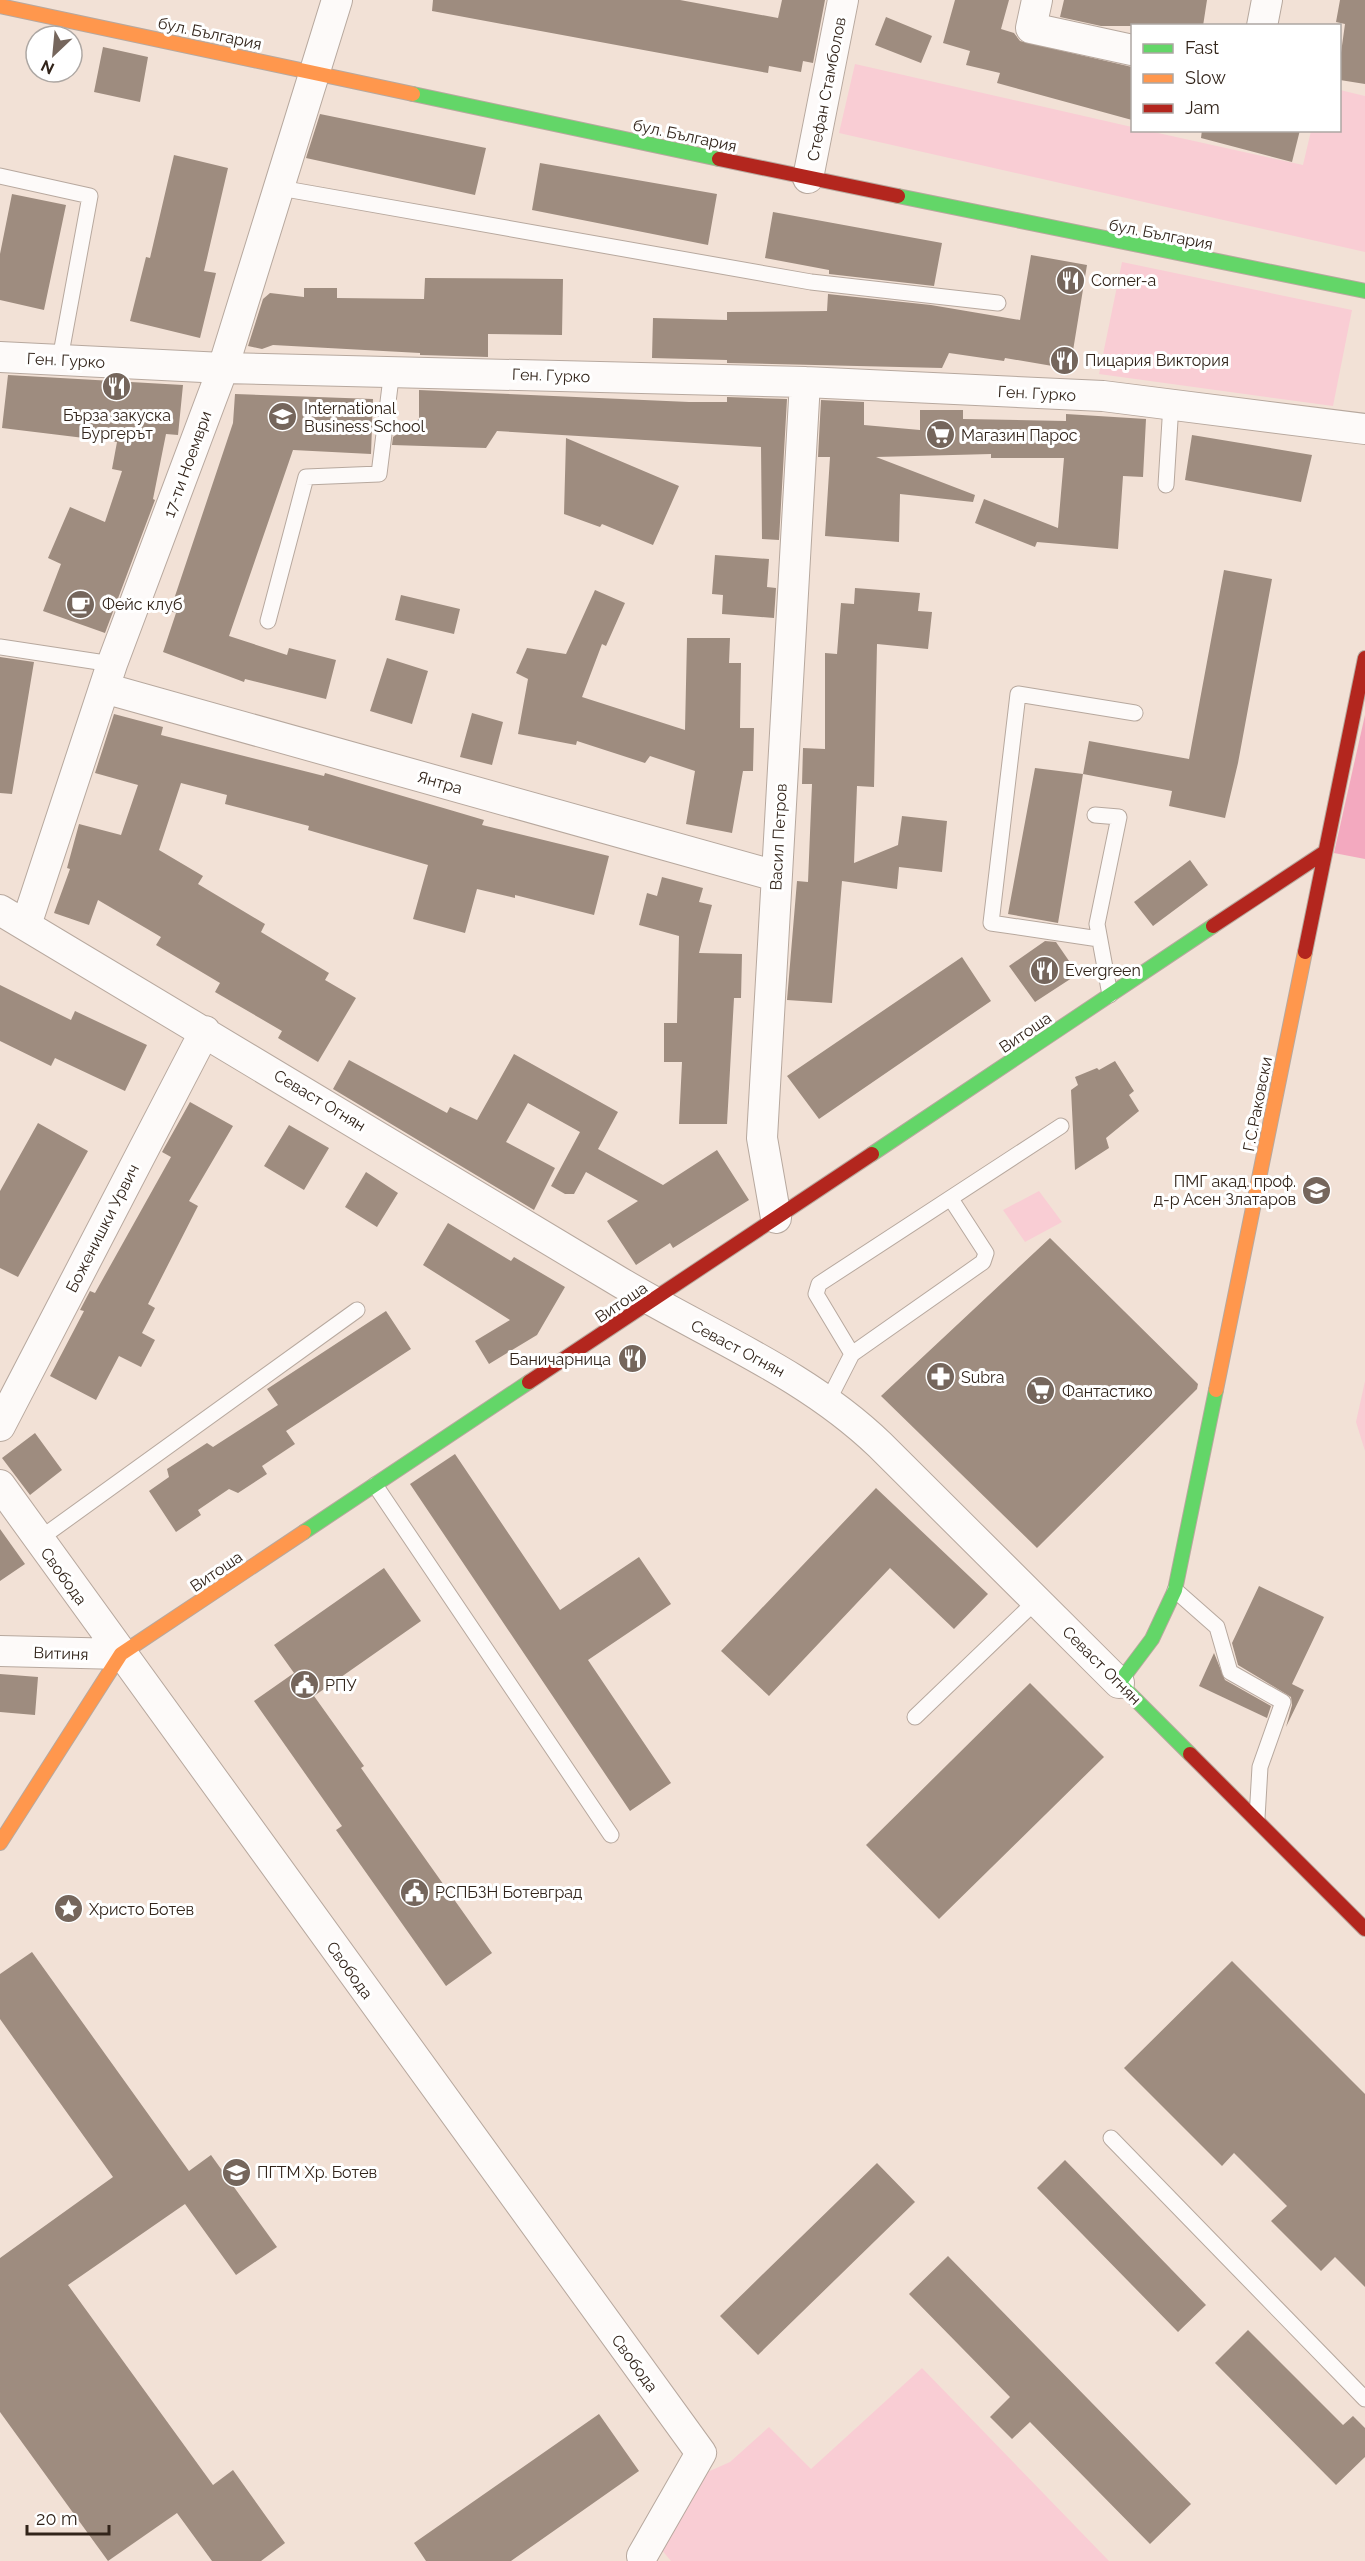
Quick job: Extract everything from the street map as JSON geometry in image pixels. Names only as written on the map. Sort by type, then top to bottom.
[{"type":"street","name":"17-ти Ноември","points":[[26,925],[108,676],[223,368],[337,0]]},
{"type":"street","name":"Стефан Стамболов","points":[[808,178],[843,0]]},
{"type":"street","points":[[1037,0],[1031,28],[1131,50]]},
{"type":"street","points":[[1262,24],[1267,0]]},
{"type":"street","name":"бул. България","points":[[0,6],[33,6],[315,73],[808,178],[1365,291]]},
{"type":"street","name":"Ген. Гурко","points":[[0,357],[223,368],[392,370],[805,382],[1103,396],[1171,404]]},
{"type":"street","name":"Васил Петров","points":[[776,1218],[762,1138],[805,382]]},
{"type":"street","points":[[1171,404],[1365,429]]},
{"type":"street","name":"Г.С.Раковски","points":[[1119,1683],[1140,1660],[1157,1635],[1175,1590],[1365,658]]},
{"type":"street","name":"Янтра","points":[[108,676],[776,876]]},
{"type":"street","name":"Витоша","points":[[0,1843],[121,1654],[1325,852]]},
{"type":"street","name":"Севаст Огнян","points":[[0,910],[205,1031],[651,1301],[778,1369],[855,1420],[1365,1929]]},
{"type":"street","name":"Боженишки Урвич","points":[[0,1426],[205,1031]]},
{"type":"street","name":"Свобода","points":[[0,1485],[700,2453],[642,2556]]},
{"type":"street","name":"Витиня","points":[[0,1651],[121,1654]]},
{"type":"lane","points":[[0,176],[90,196],[60,359]]},
{"type":"lane","points":[[280,188],[811,282],[998,303]]},
{"type":"lane","points":[[268,621],[306,477],[380,474],[392,370]]},
{"type":"lane","points":[[1166,485],[1171,404]]},
{"type":"lane","points":[[0,647],[108,676]]},
{"type":"lane","points":[[1099,939],[991,923],[1018,694],[1135,713]]},
{"type":"lane","points":[[1095,815],[1119,817],[1097,924],[1110,995]]},
{"type":"lane","points":[[852,1354],[816,1294],[819,1284],[1061,1126]]},
{"type":"lane","points":[[828,1401],[852,1354],[983,1262],[986,1253],[951,1198]]},
{"type":"lane","points":[[38,1540],[357,1310]]},
{"type":"lane","points":[[375,1485],[611,1835]]},
{"type":"lane","points":[[1175,1590],[1217,1627],[1230,1672],[1283,1702],[1260,1767],[1257,1821]]},
{"type":"lane","points":[[915,1717],[1037,1600]]},
{"type":"lane","points":[[1111,2138],[1365,2399]]},
{"type":"shaded area","points":[[855,64],[1131,127],[1131,132],[1154,132],[1303,165],[1311,132],[1341,132],[1341,90],[1365,96],[1365,252],[839,133]]},
{"type":"shaded area","points":[[1122,262],[1352,310],[1333,406],[1099,374]]},
{"type":"shaded area","points":[[1365,715],[1365,859],[1334,853]]},
{"type":"shaded area","points":[[1039,1191],[1062,1222],[1025,1242],[1003,1210]]},
{"type":"shaded area","points":[[1365,1381],[1365,1451],[1356,1422]]},
{"type":"shaded area","points":[[922,2368],[1109,2561],[671,2561],[660,2548],[703,2474],[730,2462],[769,2427],[811,2469]]},
{"type":"building","points":[[433,0],[680,0],[778,18],[782,0],[825,0],[813,63],[803,61],[801,72],[769,66],[768,73],[432,11]]},
{"type":"building","points":[[955,0],[1009,0],[1001,29],[1014,33],[1020,41],[1131,67],[1131,120],[997,83],[1000,73],[966,65],[970,51],[943,43]]},
{"type":"building","points":[[1064,0],[1207,0],[1203,24],[1101,26],[1060,17]]},
{"type":"building","points":[[1340,0],[1365,0],[1365,84],[1341,80],[1341,53],[1345,24],[1336,22]]},
{"type":"building","points":[[886,17],[932,36],[921,63],[875,45]]},
{"type":"building","points":[[103,47],[148,57],[140,102],[94,92]]},
{"type":"building","points":[[320,114],[486,148],[475,195],[306,158]]},
{"type":"building","points":[[1202,132],[1300,132],[1292,162],[1201,138]]},
{"type":"building","points":[[174,155],[228,168],[204,271],[216,273],[200,338],[130,321],[146,257],[150,258]]},
{"type":"building","points":[[540,163],[717,194],[708,245],[532,210]]},
{"type":"building","points":[[12,194],[66,205],[44,310],[0,300],[0,254]]},
{"type":"building","points":[[773,212],[942,243],[934,286],[829,274],[829,270],[765,258]]},
{"type":"building","points":[[1031,255],[1087,265],[1070,369],[1005,358],[1004,361],[949,353],[942,368],[727,363],[727,360],[652,358],[653,318],[727,320],[727,312],[827,311],[828,294],[931,305],[1020,320]]},
{"type":"building","points":[[425,278],[563,279],[562,335],[488,334],[488,357],[273,345],[262,349],[248,346],[263,299],[270,293],[304,297],[304,288],[337,288],[337,298],[424,299]]},
{"type":"building","points":[[8,375],[183,385],[178,435],[166,434],[153,499],[155,500],[105,633],[43,611],[61,564],[48,558],[70,507],[105,522],[122,471],[112,469],[117,442],[2,428]]},
{"type":"building","points":[[419,390],[689,402],[727,402],[727,397],[787,399],[779,540],[762,539],[761,447],[497,431],[486,448],[392,445],[393,437],[419,419]]},
{"type":"building","points":[[235,394],[373,399],[371,454],[293,450],[229,636],[287,655],[289,648],[336,660],[326,699],[245,679],[244,682],[163,652],[176,613],[170,611],[233,423]]},
{"type":"building","points":[[821,400],[864,402],[864,425],[920,430],[920,410],[963,410],[963,419],[1066,421],[1066,414],[1146,419],[1143,477],[1123,476],[1118,549],[1037,542],[1035,547],[975,523],[984,499],[1058,528],[1064,458],[991,458],[991,454],[876,457],[975,495],[973,502],[900,494],[899,542],[825,536],[830,457],[818,457]]},
{"type":"building","points":[[1192,435],[1312,455],[1301,502],[1185,480]]},
{"type":"building","points":[[566,438],[679,486],[653,545],[602,524],[600,527],[564,514]]},
{"type":"building","points":[[715,555],[769,559],[767,587],[776,588],[774,618],[722,614],[723,595],[712,594]]},
{"type":"building","points":[[1224,570],[1272,579],[1238,763],[1225,818],[1169,806],[1172,791],[1083,774],[1089,741],[1189,759]]},
{"type":"building","points":[[855,588],[920,593],[918,611],[932,612],[928,649],[877,644],[874,787],[857,786],[854,863],[898,845],[902,816],[947,821],[942,872],[899,867],[897,889],[842,881],[832,1003],[787,1000],[797,881],[808,882],[812,784],[802,784],[803,748],[825,749],[825,653],[837,654],[841,603],[854,604]]},
{"type":"building","points":[[595,590],[625,603],[606,646],[602,644],[582,697],[685,730],[687,638],[730,638],[729,663],[741,663],[740,728],[754,728],[753,771],[743,771],[732,833],[686,824],[695,771],[650,756],[645,763],[577,741],[576,745],[518,734],[528,679],[516,673],[527,648],[566,654]]},
{"type":"building","points":[[401,595],[460,609],[454,634],[395,620]]},
{"type":"building","points":[[0,657],[34,662],[12,794],[0,793]]},
{"type":"building","points":[[387,658],[428,671],[412,724],[370,711]]},
{"type":"building","points":[[472,713],[503,722],[492,765],[460,757]]},
{"type":"building","points":[[114,714],[163,727],[161,735],[324,776],[325,773],[484,820],[482,825],[609,856],[594,915],[515,895],[515,898],[477,889],[465,933],[413,919],[428,865],[308,830],[309,826],[225,804],[227,795],[181,783],[159,850],[203,876],[198,884],[265,924],[261,932],[329,973],[325,980],[356,998],[318,1062],[278,1038],[282,1031],[215,992],[220,983],[156,945],[161,937],[98,900],[89,925],[54,913],[70,869],[67,868],[79,824],[121,835],[138,785],[95,773]]},
{"type":"building","points":[[1035,768],[1083,774],[1058,923],[1008,914]]},
{"type":"building","points":[[1190,860],[1208,885],[1153,926],[1134,902]]},
{"type":"building","points":[[662,877],[703,888],[699,902],[712,905],[699,953],[742,954],[741,998],[734,998],[727,1124],[679,1124],[682,1062],[664,1062],[664,1023],[677,1023],[679,936],[639,925],[647,893],[657,896]]},
{"type":"building","name":"Evergreen","points":[[1045,941],[1056,942],[1078,974],[1035,1002],[1009,966]]},
{"type":"building","points":[[962,957],[991,1001],[819,1119],[787,1076]]},
{"type":"building","points":[[0,985],[71,1020],[75,1011],[147,1045],[125,1091],[55,1058],[51,1066],[0,1041]]},
{"type":"building","points":[[514,1054],[618,1112],[598,1149],[663,1185],[717,1150],[749,1200],[673,1248],[670,1243],[636,1265],[607,1221],[638,1201],[586,1172],[574,1194],[565,1194],[551,1186],[580,1132],[528,1103],[506,1142],[555,1168],[534,1210],[333,1089],[349,1060],[447,1113],[450,1107],[477,1120]]},
{"type":"building","points":[[1115,1061],[1134,1091],[1129,1095],[1139,1111],[1106,1138],[1109,1148],[1075,1170],[1071,1090],[1078,1085],[1075,1077],[1097,1068],[1099,1070]]},
{"type":"building","points":[[190,1102],[233,1126],[189,1201],[198,1206],[148,1304],[155,1308],[142,1333],[155,1340],[141,1367],[119,1356],[96,1400],[50,1376],[84,1311],[80,1310],[90,1291],[95,1293],[171,1157],[162,1152]]},
{"type":"building","points":[[38,1123],[88,1151],[18,1277],[0,1268],[0,1191]]},
{"type":"building","points":[[289,1125],[329,1148],[304,1190],[264,1166]]},
{"type":"building","points":[[366,1172],[398,1193],[377,1227],[345,1207]]},
{"type":"building","points":[[448,1223],[511,1261],[514,1257],[565,1287],[537,1335],[489,1364],[475,1341],[510,1320],[423,1265]]},
{"type":"building","name":"Фантастико","points":[[1050,1238],[1198,1384],[1197,1389],[1037,1548],[881,1396]]},
{"type":"building","points":[[386,1311],[411,1349],[286,1431],[295,1444],[262,1466],[267,1474],[238,1493],[229,1489],[198,1510],[201,1515],[176,1532],[149,1491],[169,1477],[167,1469],[207,1443],[213,1447],[278,1405],[267,1389]]},
{"type":"building","points":[[35,1433],[62,1470],[30,1495],[2,1458]]},
{"type":"building","points":[[455,1454],[560,1610],[639,1557],[671,1604],[588,1660],[671,1783],[630,1811],[410,1484]]},
{"type":"building","points":[[876,1488],[988,1594],[954,1629],[890,1568],[769,1696],[721,1651]]},
{"type":"building","points":[[0,1529],[25,1564],[0,1581]]},
{"type":"building","points":[[384,1568],[421,1621],[314,1696],[364,1766],[361,1768],[492,1953],[446,1986],[336,1830],[342,1826],[254,1701],[294,1673],[274,1645]]},
{"type":"building","points":[[1259,1586],[1324,1617],[1292,1684],[1304,1690],[1286,1727],[1292,1705],[1291,1697],[1238,1665],[1232,1643]]},
{"type":"building","points":[[1214,1653],[1225,1680],[1271,1706],[1267,1718],[1199,1686]]},
{"type":"building","points":[[0,1674],[38,1677],[35,1715],[0,1712]]},
{"type":"building","points":[[1030,1683],[1104,1757],[939,1919],[866,1845]]},
{"type":"building","points":[[32,1952],[189,2171],[211,2155],[277,2247],[236,2275],[185,2204],[68,2285],[213,2485],[233,2470],[285,2543],[261,2561],[212,2561],[177,2513],[108,2561],[0,2412],[0,2258],[113,2177],[0,2019],[0,1974]]},
{"type":"building","points":[[1232,1961],[1365,2094],[1365,2287],[1335,2257],[1321,2271],[1271,2221],[1287,2206],[1234,2153],[1222,2166],[1124,2068]]},
{"type":"building","points":[[1065,2160],[1206,2305],[1178,2332],[1037,2188]]},
{"type":"building","points":[[877,2163],[915,2202],[758,2355],[720,2316]]},
{"type":"building","points":[[948,2256],[1191,2504],[1150,2544],[1030,2422],[1012,2439],[990,2417],[1010,2397],[909,2294]]},
{"type":"building","points":[[1248,2330],[1343,2425],[1353,2416],[1365,2428],[1365,2457],[1336,2485],[1215,2363]]},
{"type":"building","points":[[599,2414],[639,2471],[511,2561],[426,2561],[414,2543]]},
{"type":"traffic: fast","points":[[413,94],[719,159]]},
{"type":"traffic: fast","points":[[898,196],[1365,291]]},
{"type":"traffic: fast","points":[[872,1154],[1213,926]]},
{"type":"traffic: fast","points":[[304,1532],[529,1382]]},
{"type":"traffic: fast","points":[[1190,1754],[1119,1683],[1152,1639],[1175,1590],[1216,1390]]},
{"type":"traffic: slow","points":[[0,6],[413,94]]},
{"type":"traffic: slow","points":[[1216,1390],[1305,952]]},
{"type":"traffic: slow","points":[[0,1843],[121,1654],[304,1532]]},
{"type":"traffic: jam","points":[[719,159],[898,196]]},
{"type":"traffic: jam","points":[[1305,952],[1365,658]]},
{"type":"traffic: jam","points":[[1213,926],[1325,852]]},
{"type":"traffic: jam","points":[[529,1382],[872,1154]]},
{"type":"traffic: jam","points":[[1190,1754],[1365,1929]]},
{"type":"place","name":"Corner-a","points":[[1070,280]]},
{"type":"place","name":"Пицария Виктория","points":[[1064,360]]},
{"type":"place","name":"Бърза закуска Бургерът","points":[[117,387]]},
{"type":"place","name":"International Business School","points":[[283,417]]},
{"type":"place","name":"Магазин Парос","points":[[940,435]]},
{"type":"place","name":"Фейс клуб","points":[[81,604]]},
{"type":"place","name":"Evergreen","points":[[1044,970]]},
{"type":"place","name":"ПМГ акад. проф. д-р Асен Златаров","points":[[1317,1190]]},
{"type":"place","name":"Баничарница","points":[[632,1359]]},
{"type":"place","name":"Subra","points":[[940,1377]]},
{"type":"place","name":"Фантастико","points":[[1041,1391]]},
{"type":"place","name":"РПУ","points":[[304,1685]]},
{"type":"place","name":"РСПБЗН Ботевград","points":[[414,1892]]},
{"type":"place","name":"Христо Ботев","points":[[68,1909]]},
{"type":"place","name":"ПГТМ Хр. Ботев","points":[[236,2172]]}]
